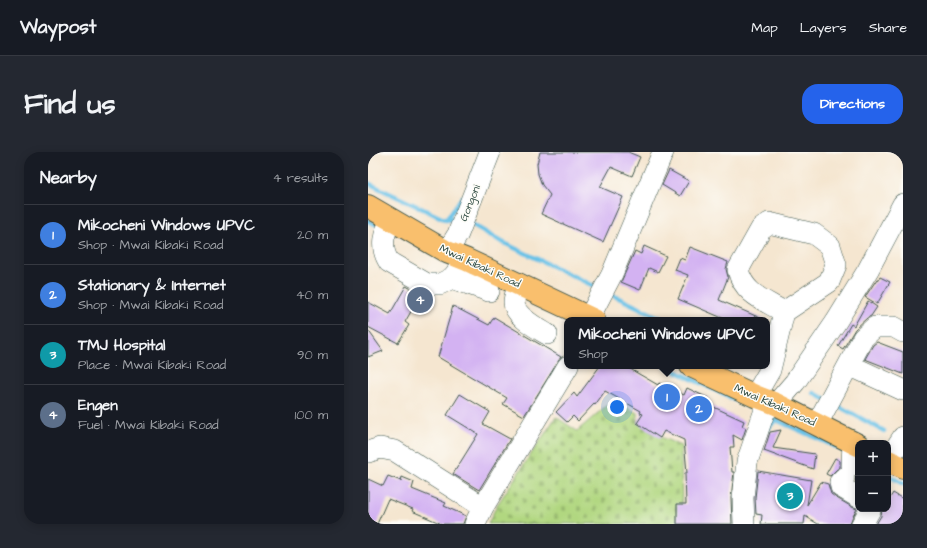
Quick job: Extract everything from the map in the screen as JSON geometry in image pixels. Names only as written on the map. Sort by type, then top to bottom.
[{"type":"main road","name":"Mwai Kibaki Road","points":[[368,206],[457,256],[587,317]]},
{"type":"main road","name":"Mwai Kibaki Road","points":[[697,369],[755,396],[776,404],[855,444]]},
{"type":"main road","points":[[891,462],[903,468]]},
{"type":"street","name":"Gongoni","points":[[452,278],[457,256],[458,234],[490,152]]},
{"type":"street","points":[[592,317],[664,152]]},
{"type":"street","points":[[744,524],[743,498],[747,462],[765,410],[776,404],[795,382],[836,322],[868,270],[903,204]]},
{"type":"street","points":[[392,220],[386,229],[383,246],[385,256],[389,262],[427,284],[440,284],[452,278],[488,291]]},
{"type":"street","points":[[755,396],[770,370],[784,312],[829,282],[836,265],[830,246],[814,234],[769,223],[761,229],[738,270],[740,279],[748,291],[784,312]]},
{"type":"street","points":[[519,284],[514,302],[516,310],[528,322],[547,334]]},
{"type":"street","points":[[817,424],[863,338],[875,327],[894,327],[903,332]]},
{"type":"street","points":[[848,365],[903,390]]},
{"type":"street","points":[[368,452],[380,448],[395,451],[479,515],[566,369]]},
{"type":"street","points":[[891,455],[903,437]]},
{"type":"street","points":[[855,444],[848,472],[840,482],[841,487],[855,495]]},
{"type":"street","points":[[862,524],[869,512]]},
{"type":"green space","points":[[613,400],[637,413],[637,422],[652,433],[681,446],[682,524],[488,524],[497,505],[556,417],[577,431]]},
{"type":"building","points":[[540,152],[628,152],[640,157],[632,176],[611,167],[600,187],[623,197],[603,242],[541,214],[550,195],[542,185],[538,174],[537,164]]},
{"type":"building","points":[[669,170],[689,181],[680,196],[662,185]]},
{"type":"building","points":[[644,246],[666,256],[658,272],[649,268],[640,290],[621,282],[635,251],[641,254]]},
{"type":"building","points":[[690,247],[728,262],[726,269],[728,277],[719,300],[758,317],[720,317],[678,299],[688,275],[675,270],[680,258],[685,260]]},
{"type":"building","points":[[880,277],[890,282],[877,304],[865,297]]},
{"type":"building","points":[[406,286],[421,294],[405,322],[409,325],[398,343],[368,327],[368,302],[390,314]]},
{"type":"building","points":[[868,301],[877,307],[871,316],[855,329],[843,349],[838,346],[851,324],[854,326]]},
{"type":"building","points":[[453,306],[489,325],[494,317],[561,357],[524,416],[503,404],[507,398],[438,357]]},
{"type":"building","points":[[368,330],[383,351],[368,357]]},
{"type":"building","points":[[877,342],[903,352],[903,374],[865,359],[873,345]]},
{"type":"building","points":[[598,369],[630,369],[658,385],[659,383],[684,395],[687,388],[708,398],[705,403],[744,421],[742,426],[746,428],[742,440],[733,435],[734,447],[730,447],[732,472],[734,472],[731,498],[732,524],[677,524],[677,504],[686,504],[685,473],[687,473],[684,440],[664,431],[660,438],[637,423],[643,414],[640,413],[641,411],[605,391],[595,405],[594,404],[578,421],[573,416],[567,422],[556,412],[574,393],[577,397]]},
{"type":"building","points":[[460,394],[490,412],[483,424],[510,439],[479,490],[453,474],[478,434],[447,415]]},
{"type":"building","points":[[781,430],[773,448],[815,454],[813,469],[764,451],[770,432]]},
{"type":"building","points":[[835,458],[840,461],[840,467],[830,476],[826,474]]},
{"type":"building","points":[[758,471],[811,480],[807,505],[821,482],[828,484],[831,494],[855,508],[855,512],[850,524],[818,524],[805,516],[804,524],[761,524],[762,515],[756,514],[755,498]]},
{"type":"building","points":[[388,476],[401,481],[402,477],[414,482],[412,489],[446,503],[444,506],[466,516],[463,524],[442,524],[412,511],[413,509],[388,499],[377,524],[368,524],[368,479],[383,486]]},
{"type":"building","points":[[893,493],[903,499],[903,524],[876,524],[882,512],[891,512],[891,496]]},
{"type":"waterway","points":[[368,183],[446,220],[457,219]]},
{"type":"waterway","points":[[446,220],[462,197]]},
{"type":"waterway","points":[[368,221],[381,227]]},
{"type":"waterway","points":[[468,222],[502,242],[598,288]]},
{"type":"waterway","points":[[608,293],[659,317]]},
{"type":"waterway","points":[[671,369],[754,409]]},
{"type":"waterway","points":[[814,393],[825,399]]},
{"type":"waterway","points":[[833,403],[884,431]]},
{"type":"waterway","points":[[774,419],[843,450]]},
{"type":"waterway","points":[[767,430],[776,419]]},
{"type":"waterway","points":[[890,476],[903,484]]},
{"type":"place","name":"Engen","points":[[420,300]]},
{"type":"place","name":"Mikocheni Windows UPVC","points":[[667,397]]},
{"type":"place","name":"Stationary & Internet","points":[[699,409]]},
{"type":"place","name":"TMJ Hospital","points":[[790,496]]}]
